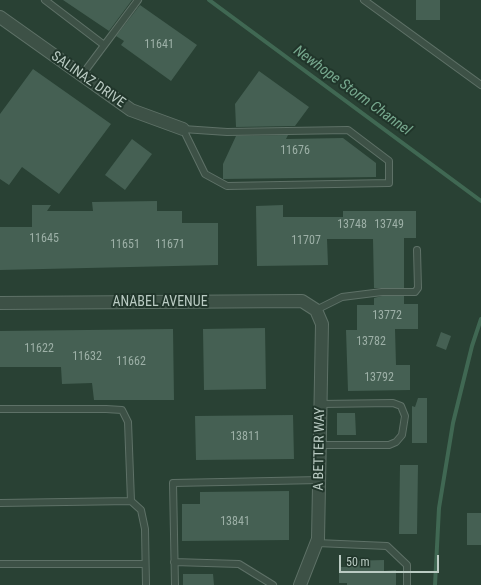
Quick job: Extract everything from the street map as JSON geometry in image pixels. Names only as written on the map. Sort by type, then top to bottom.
[{"type":"street","name":"SALINAZ DRIVE","points":[[0,17],[131,110],[183,129]]},
{"type":"street","name":"ANABEL AVENUE","points":[[0,303],[302,301],[316,310]]},
{"type":"street","name":"A BETTER WAY","points":[[300,585],[317,543],[320,480],[322,324],[316,310]]},
{"type":"lane","points":[[44,0],[104,45]]},
{"type":"lane","points":[[82,75],[138,0]]},
{"type":"lane","points":[[364,0],[481,85]]},
{"type":"lane","points":[[183,129],[227,132],[348,130],[390,161],[390,183],[227,186],[206,174],[183,129]]},
{"type":"lane","points":[[316,310],[342,297],[382,292],[415,292],[418,288],[417,250]]},
{"type":"lane","points":[[320,445],[389,446],[396,442],[402,435],[405,416],[401,406],[393,402],[321,404]]},
{"type":"lane","points":[[0,409],[122,410],[128,422],[131,501]]},
{"type":"lane","points":[[175,585],[173,483],[320,480]]},
{"type":"lane","points":[[0,503],[131,501],[141,510],[145,529],[146,585]]},
{"type":"lane","points":[[317,543],[387,546],[407,565],[407,585]]},
{"type":"lane","points":[[174,562],[240,564],[273,585]]},
{"type":"lane","points":[[0,564],[146,564]]},
{"type":"building","points":[[63,0],[132,0],[109,31]]},
{"type":"building","points":[[416,0],[440,0],[440,20],[416,20]]},
{"type":"building","points":[[140,5],[197,45],[171,81],[121,45],[124,41],[116,36]]},
{"type":"building","points":[[33,69],[111,124],[59,194],[22,167],[9,185],[0,179],[0,114]]},
{"type":"building","points":[[259,71],[309,107],[295,126],[236,127],[235,104]]},
{"type":"building","points":[[288,135],[286,139],[343,138],[376,163],[376,177],[223,179],[223,164],[236,136]]},
{"type":"building","points":[[132,139],[152,154],[125,190],[105,175]]},
{"type":"building","points":[[157,201],[157,211],[182,211],[182,223],[218,223],[218,265],[0,270],[0,227],[32,227],[32,205],[51,205],[47,211],[93,211],[92,202]]},
{"type":"building","points":[[283,205],[283,217],[343,217],[343,211],[416,211],[416,238],[404,238],[404,288],[374,288],[373,239],[327,239],[328,265],[257,266],[256,206]]},
{"type":"building","points":[[382,296],[404,296],[404,304],[418,304],[418,329],[395,329],[396,365],[410,365],[410,390],[348,391],[346,330],[357,330],[357,305],[374,305],[374,298]]},
{"type":"building","points":[[265,328],[266,389],[204,390],[203,329]]},
{"type":"building","points":[[173,329],[174,400],[94,400],[92,383],[62,384],[61,367],[0,367],[0,331]]},
{"type":"building","points":[[441,332],[451,336],[446,350],[436,346]]},
{"type":"building","points":[[418,398],[427,398],[427,443],[412,443],[412,406],[415,407]]},
{"type":"building","points":[[337,413],[355,413],[356,435],[337,435]]},
{"type":"building","points":[[293,415],[294,459],[196,460],[195,416]]},
{"type":"building","points":[[400,465],[418,465],[417,534],[399,534]]},
{"type":"building","points":[[289,491],[289,540],[182,541],[182,504],[200,504],[200,492]]},
{"type":"building","points":[[467,513],[481,513],[481,545],[467,545]]},
{"type":"building","points":[[384,560],[384,571],[396,570],[396,585],[347,585],[347,583],[339,583],[339,567],[347,567],[347,561]]},
{"type":"building","points":[[183,574],[213,574],[214,585],[183,585]]},
{"type":"waterway","name":"Newhope Storm Channel","points":[[209,0],[481,201]]},
{"type":"waterway","points":[[435,585],[439,508],[453,423],[472,346],[481,319]]}]
